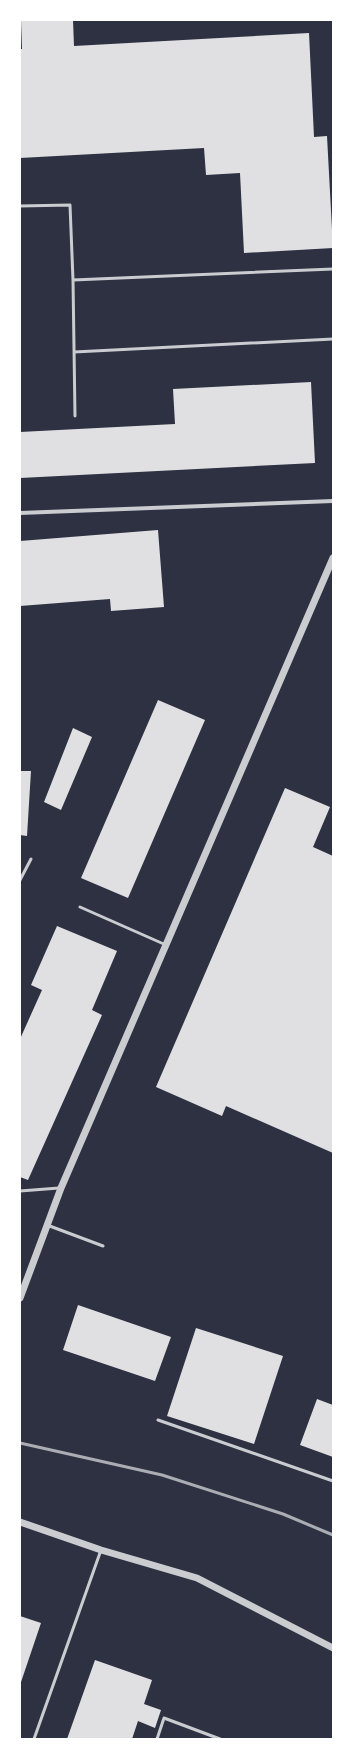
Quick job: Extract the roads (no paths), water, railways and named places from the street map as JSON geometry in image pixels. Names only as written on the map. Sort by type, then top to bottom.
[{"type":"street","points":[[20,513],[333,501]]},
{"type":"street","points":[[20,1298],[61,1188],[333,558]]},
{"type":"street","points":[[20,1522],[101,1550],[197,1578],[333,1648]]},
{"type":"lane","points":[[20,206],[70,205],[76,416]]},
{"type":"lane","points":[[73,280],[333,269]]},
{"type":"lane","points":[[74,352],[333,339]]},
{"type":"lane","points":[[20,880],[31,859]]},
{"type":"lane","points":[[80,906],[166,945]]},
{"type":"lane","points":[[20,1191],[61,1188]]},
{"type":"lane","points":[[47,1225],[103,1246]]},
{"type":"lane","points":[[158,1420],[333,1481]]},
{"type":"lane","points":[[34,1739],[101,1550]]},
{"type":"lane","points":[[156,1739],[164,1718],[220,1739]]},
{"type":"railway","points":[[20,1443],[162,1475],[283,1514],[333,1535]]}]
